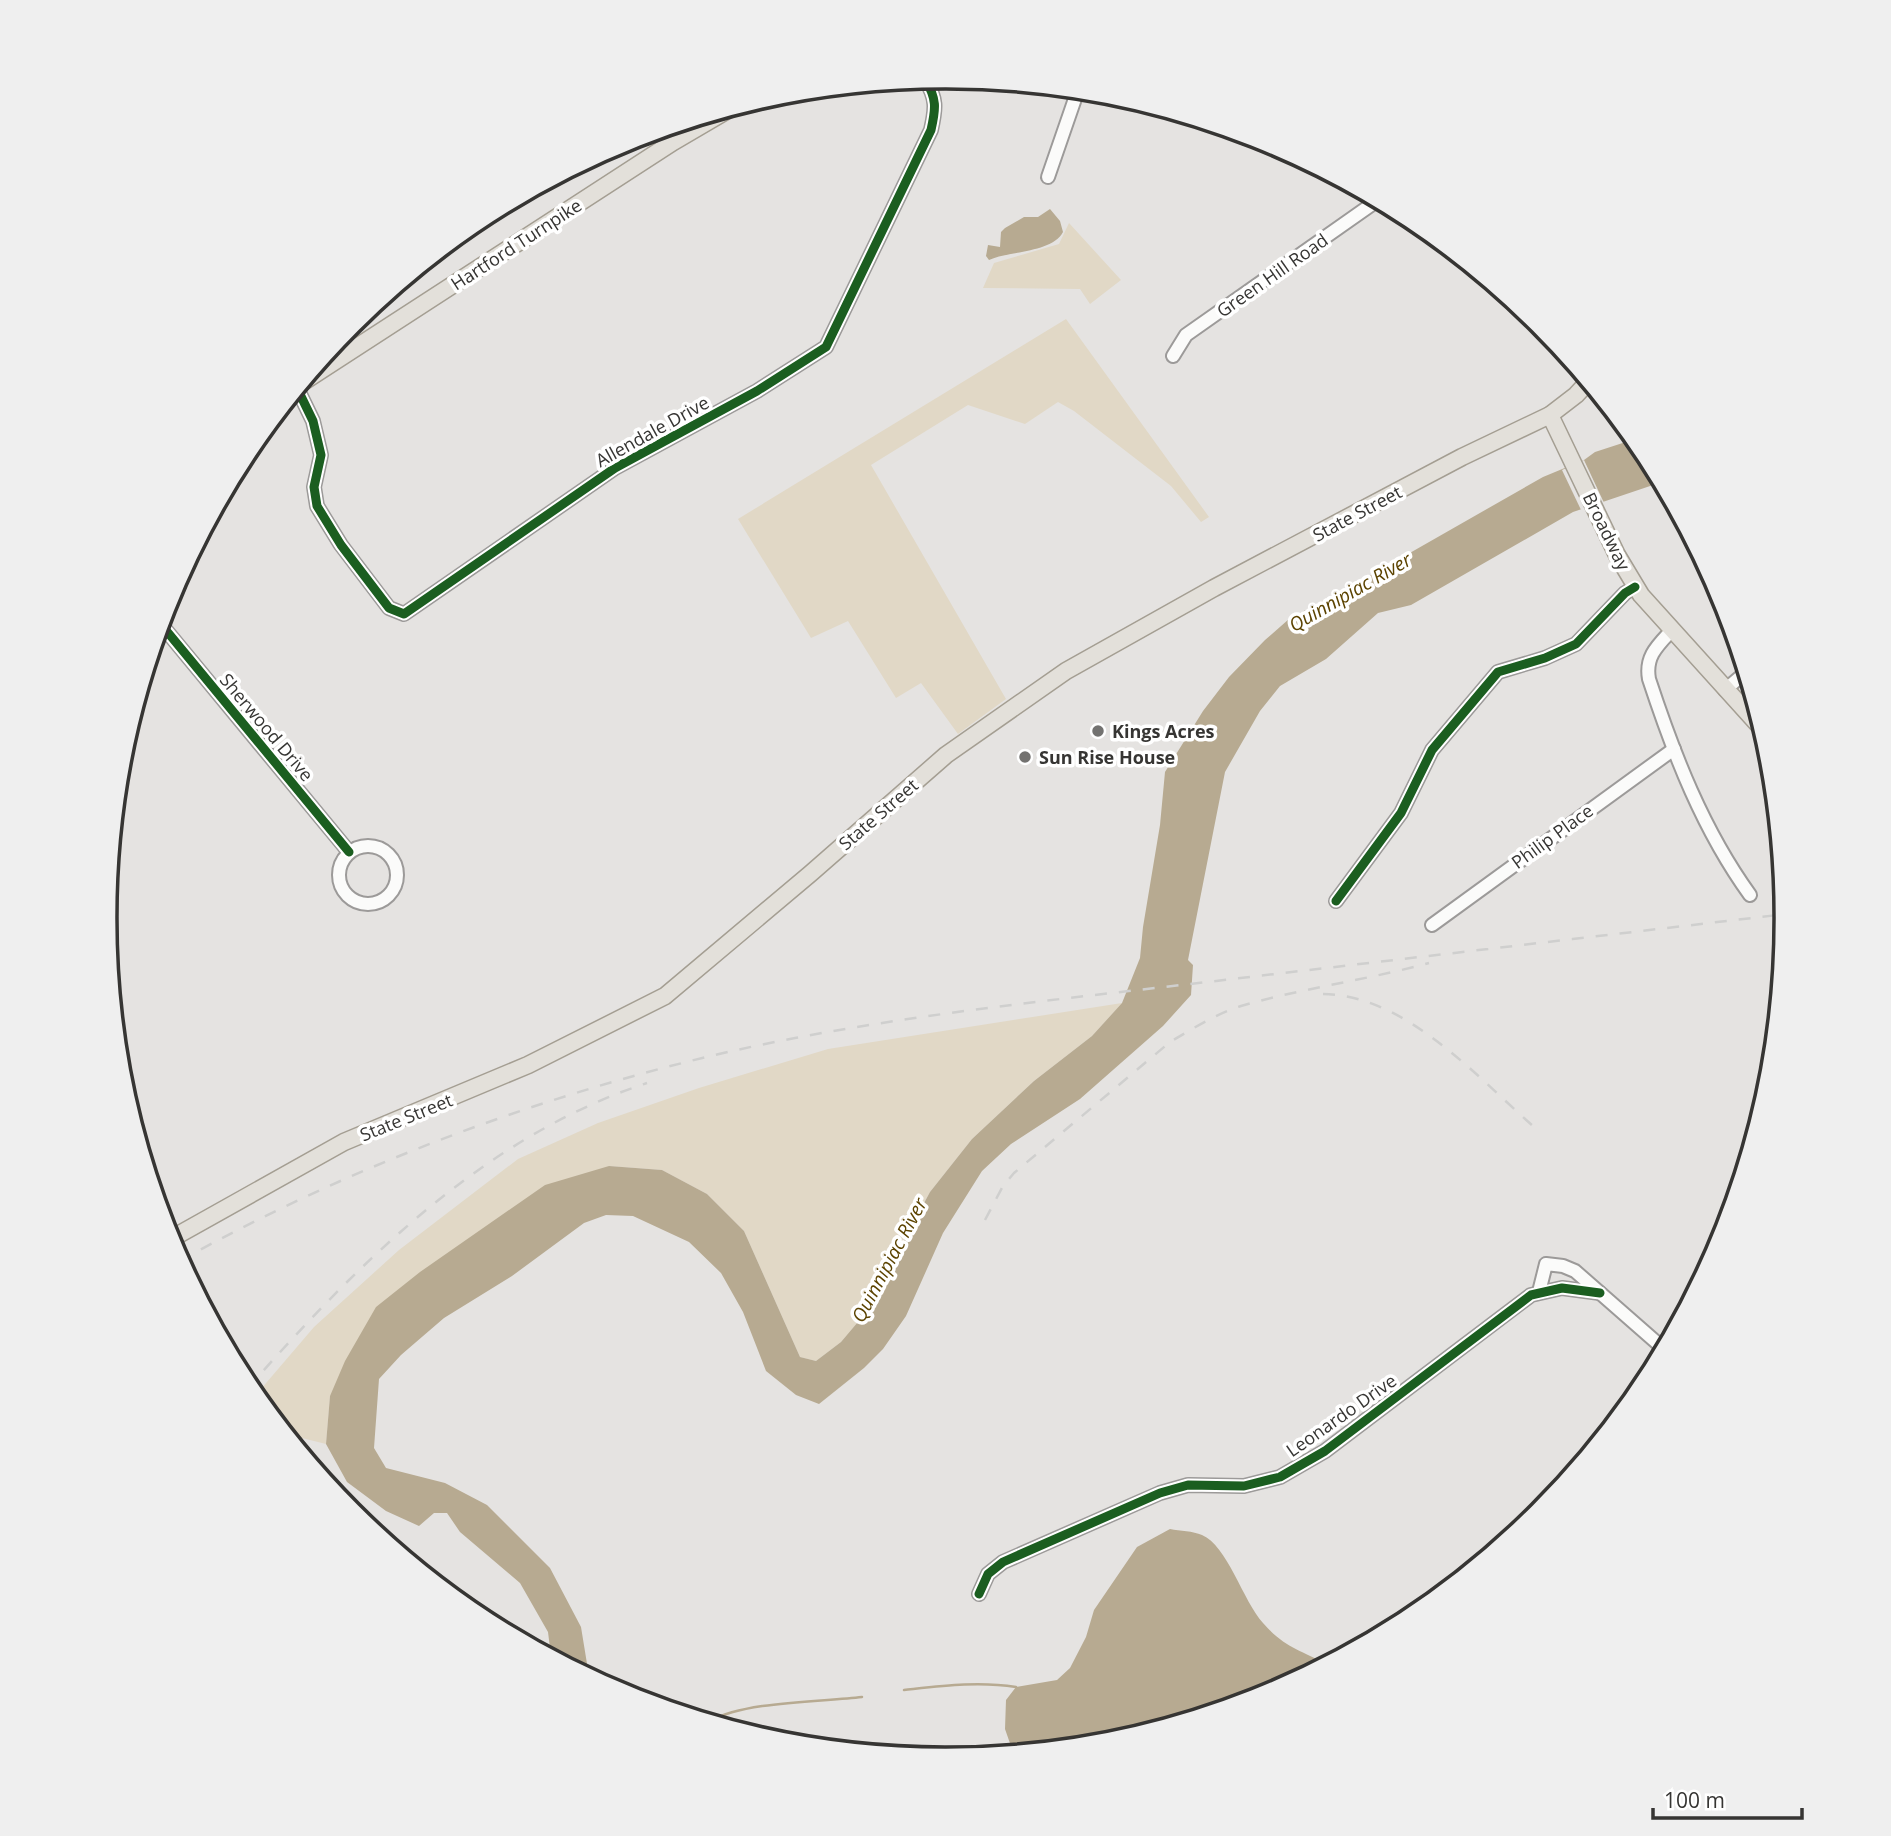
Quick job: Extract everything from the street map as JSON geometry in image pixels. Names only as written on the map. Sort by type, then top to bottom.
[{"type":"main road","name":"Hartford Turnpike","points":[[327,366],[699,127]]},
{"type":"main road","name":"State Street","points":[[180,1234],[344,1142],[528,1065],[665,996],[946,755],[1066,671],[1214,588],[1462,457],[1550,415],[1582,388]]},
{"type":"main road","name":"Broadway","points":[[1550,415],[1635,587],[1671,631],[1748,714]]},
{"type":"street","name":"Allendale Drive","points":[[302,396],[313,421],[321,455],[314,487],[317,506],[341,545],[389,608],[404,614],[615,468],[757,391],[826,347],[931,130],[936,107],[932,90]]},
{"type":"street","points":[[1048,177],[1075,100]]},
{"type":"street","name":"Green Hill Road","points":[[1173,356],[1186,335],[1369,206]]},
{"type":"street","points":[[1336,901],[1401,813],[1432,750],[1498,672],[1545,658],[1576,644],[1625,593],[1635,587]]},
{"type":"street","points":[[1671,631],[1651,655],[1647,666],[1649,679],[1709,831],[1750,895]]},
{"type":"street","name":"Sherwood Drive","points":[[168,633],[349,852]]},
{"type":"street","points":[[1726,690],[1738,679]]},
{"type":"street","name":"Philip Place","points":[[1432,925],[1674,748]]},
{"type":"street","points":[[376,846],[391,856],[397,873],[393,891],[386,898],[367,904],[348,897],[339,879],[343,859],[349,852],[358,847],[376,846]]},
{"type":"street","points":[[1539,1292],[1546,1264],[1570,1268],[1657,1343]]},
{"type":"street","name":"Leonardo Drive","points":[[979,1594],[988,1574],[1003,1562],[1160,1493],[1188,1485],[1244,1486],[1280,1477],[1325,1451],[1520,1302],[1539,1292],[1562,1288],[1600,1293]]},
{"type":"shaded area","points":[[1069,223],[1121,280],[1090,304],[1080,289],[983,288],[994,263],[1059,244]]},
{"type":"shaded area","points":[[1066,319],[1209,517],[1201,522],[1171,486],[1074,411],[1058,402],[1025,424],[968,405],[871,465],[1006,699],[958,734],[921,683],[896,698],[848,621],[811,638],[738,519]]},
{"type":"shaded area","points":[[1122,1003],[1092,1036],[1034,1081],[972,1139],[930,1192],[863,1316],[841,1342],[816,1361],[800,1357],[744,1231],[707,1194],[662,1170],[609,1166],[330,1396],[326,1444],[300,1438],[263,1387],[314,1327],[399,1250],[518,1159],[598,1123],[699,1088],[828,1049]]},
{"type":"water","points":[[1050,209],[1060,221],[1063,232],[1057,239],[1040,248],[989,260],[986,256],[988,245],[1000,247],[1001,232],[1005,228],[1024,217],[1038,217]]},
{"type":"water","name":"Quinnipiac River","points":[[1624,443],[1652,485],[1573,512],[1411,605],[1378,613],[1326,659],[1280,686],[1260,711],[1225,772],[1188,960],[1193,965],[1191,995],[1163,1026],[1080,1099],[1011,1144],[982,1171],[943,1233],[906,1316],[883,1349],[819,1404],[796,1395],[766,1371],[743,1312],[721,1273],[689,1242],[633,1216],[606,1215],[584,1223],[512,1276],[444,1318],[401,1355],[379,1379],[374,1448],[386,1468],[445,1483],[487,1505],[550,1568],[581,1627],[587,1665],[550,1646],[548,1632],[520,1583],[460,1532],[447,1513],[434,1513],[419,1526],[386,1511],[347,1482],[326,1444],[330,1396],[345,1361],[376,1307],[420,1272],[545,1185],[609,1166],[662,1170],[707,1194],[744,1231],[800,1357],[816,1361],[841,1342],[863,1316],[930,1192],[972,1139],[1034,1081],[1092,1036],[1122,1003],[1140,958],[1160,825],[1165,772],[1203,711],[1229,677],[1289,619],[1543,477],[1584,460],[1595,452]]},
{"type":"water","points":[[1170,1529],[1202,1535],[1211,1541],[1227,1561],[1263,1623],[1285,1643],[1316,1659],[1263,1684],[1160,1719],[1054,1740],[1010,1744],[1005,1729],[1006,1700],[1016,1687],[1057,1680],[1070,1668],[1086,1637],[1094,1610],[1137,1547]]},
{"type":"pier","points":[[1584,460],[1605,505],[1582,512],[1562,470]]},
{"type":"waterway","points":[[904,1690],[974,1684],[1016,1687]]},
{"type":"waterway","points":[[721,1716],[784,1703],[862,1697]]},
{"type":"railway","points":[[189,1256],[324,1188],[479,1126],[638,1075],[795,1038],[955,1012],[1774,915]]},
{"type":"railway","points":[[985,1220],[1003,1186],[1014,1173],[1170,1042],[1187,1032],[1213,1017],[1241,1006],[1429,963]]},
{"type":"railway","points":[[1323,994],[1353,998],[1382,1008],[1410,1023],[1463,1062],[1533,1126]]},
{"type":"railway","points":[[256,1379],[334,1295],[428,1208],[532,1135],[588,1106],[647,1083]]},
{"type":"cycle path","points":[[301,397],[313,421],[321,455],[314,487],[317,506],[341,545],[389,608],[404,614],[615,468],[757,391],[826,347],[931,130],[934,104],[931,90]]},
{"type":"cycle path","points":[[1336,901],[1401,813],[1432,750],[1498,672],[1545,658],[1576,644],[1625,593],[1635,587]]},
{"type":"cycle path","points":[[168,633],[349,852]]},
{"type":"cycle path","points":[[979,1594],[988,1574],[1003,1562],[1160,1493],[1188,1485],[1244,1486],[1280,1477],[1325,1451],[1531,1295],[1562,1288],[1600,1293]]},
{"type":"place","name":"Kings Acres","points":[[1098,731]]},
{"type":"place","name":"Sun Rise House","points":[[1025,757]]}]
